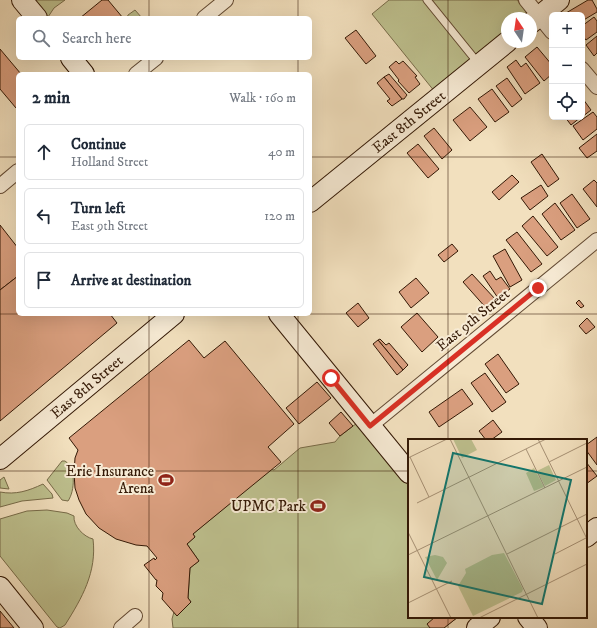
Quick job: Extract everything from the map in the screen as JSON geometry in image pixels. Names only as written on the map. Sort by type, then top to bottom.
[{"type":"street","points":[[22,0],[35,16]]},
{"type":"street","points":[[206,16],[226,0]]},
{"type":"street","points":[[526,0],[531,12]]},
{"type":"street","points":[[537,18],[559,0]]},
{"type":"street","points":[[537,21],[549,30]]},
{"type":"street","name":"East 8th Street","points":[[312,200],[501,47]]},
{"type":"street","points":[[73,60],[82,72]]},
{"type":"street","points":[[138,72],[154,60]]},
{"type":"street","points":[[585,73],[597,87]]},
{"type":"street","points":[[0,186],[16,173]]},
{"type":"street","name":"East 9th Street","points":[[370,426],[597,240]]},
{"type":"street","name":"East 8th Street","points":[[0,459],[172,316]]},
{"type":"street","points":[[281,316],[408,472]]},
{"type":"street","points":[[587,536],[597,528]]},
{"type":"street","points":[[0,587],[33,628]]},
{"type":"street","points":[[121,628],[135,616]]},
{"type":"street","points":[[477,628],[489,618]]},
{"type":"street","points":[[529,618],[537,628]]},
{"type":"lane","points":[[427,0],[480,65]]},
{"type":"green space","points":[[34,0],[65,0],[54,8],[47,16]]},
{"type":"green space","points":[[389,0],[423,0],[473,61],[435,92],[372,14]]},
{"type":"green space","points":[[431,0],[517,0],[524,8],[526,12],[501,12],[501,38],[478,57]]},
{"type":"green space","points":[[135,10],[140,16],[128,16]]},
{"type":"green space","name":"UPMC Park","points":[[357,423],[408,485],[408,618],[457,618],[444,628],[173,628],[172,619],[174,612],[177,616],[191,602],[188,598],[190,568],[199,561],[187,544],[195,537],[193,534],[271,469],[274,470],[300,448],[335,442],[340,436]]},
{"type":"green space","points":[[62,461],[69,464],[73,474],[72,492],[68,501],[62,500],[47,480]]},
{"type":"green space","points":[[4,477],[9,489],[0,488],[0,480]]},
{"type":"green space","points":[[43,484],[52,494],[53,498],[22,501],[0,507],[0,492],[22,492]]},
{"type":"green space","points":[[47,510],[67,513],[74,516],[77,527],[86,536],[93,539],[93,563],[87,584],[65,625],[60,628],[57,627],[0,556],[0,519],[27,511]]},
{"type":"building","points":[[102,0],[108,0],[121,16],[82,16]]},
{"type":"building","points":[[588,0],[592,0],[597,9],[597,12],[585,19],[585,12],[568,12]]},
{"type":"building","points":[[594,17],[597,21],[597,32],[586,40],[585,39],[585,24]]},
{"type":"building","points":[[356,30],[376,56],[366,64],[345,38]]},
{"type":"building","points":[[597,36],[597,53],[594,56],[586,45]]},
{"type":"building","points":[[537,47],[549,61],[549,77],[544,81],[525,57]]},
{"type":"building","points":[[0,49],[19,72],[16,72],[16,108],[0,89]]},
{"type":"building","points":[[516,60],[521,67],[526,63],[540,83],[525,94],[507,67]]},
{"type":"building","points":[[396,61],[399,64],[403,61],[417,76],[415,77],[420,84],[409,93],[398,81],[399,80],[389,67]]},
{"type":"building","points":[[389,74],[407,95],[404,99],[402,99],[384,77]]},
{"type":"building","points":[[384,77],[402,99],[392,106],[387,101],[390,99],[377,83]]},
{"type":"building","points":[[507,78],[522,99],[512,107],[496,86]]},
{"type":"building","points":[[492,89],[509,112],[495,122],[478,99]]},
{"type":"building","points":[[585,102],[591,110],[585,115]]},
{"type":"building","points":[[470,107],[487,127],[470,141],[453,120]]},
{"type":"building","points":[[593,112],[597,117],[597,129],[583,140],[573,126],[582,120],[585,120],[585,118]]},
{"type":"building","points":[[567,120],[577,120],[571,125]]},
{"type":"building","points":[[434,128],[452,150],[442,159],[424,136]]},
{"type":"building","points":[[597,134],[597,151],[587,158],[579,148]]},
{"type":"building","points":[[418,144],[439,169],[428,178],[407,153]]},
{"type":"building","points":[[542,154],[559,179],[548,187],[531,162]]},
{"type":"building","points":[[512,175],[519,182],[499,200],[492,192]]},
{"type":"building","points":[[594,180],[597,183],[597,207],[583,189]]},
{"type":"building","points":[[541,185],[548,196],[530,210],[521,198]]},
{"type":"building","points":[[572,194],[590,219],[577,228],[560,203]]},
{"type":"building","points":[[555,203],[575,230],[561,240],[542,214]]},
{"type":"building","points":[[533,216],[558,247],[547,256],[522,226]]},
{"type":"building","points":[[0,225],[16,245],[16,278],[0,290]]},
{"type":"building","points":[[517,232],[542,264],[531,272],[506,240]]},
{"type":"building","points":[[452,244],[458,251],[444,262],[438,255]]},
{"type":"building","points":[[505,249],[522,280],[510,287],[493,256]]},
{"type":"building","points":[[490,271],[496,280],[501,277],[510,289],[498,298],[483,276]]},
{"type":"building","points":[[472,274],[496,300],[487,309],[463,282]]},
{"type":"building","points":[[16,278],[16,316],[112,316],[117,323],[0,421],[0,290]]},
{"type":"building","points":[[416,278],[429,293],[411,308],[399,292]]},
{"type":"building","points":[[579,300],[584,306],[581,308],[576,303]]},
{"type":"building","points":[[358,303],[369,318],[358,327],[346,313]]},
{"type":"building","points":[[417,313],[438,337],[422,352],[401,327]]},
{"type":"building","points":[[587,318],[595,327],[586,334],[579,326]]},
{"type":"building","points":[[380,339],[386,345],[389,343],[408,365],[403,370],[378,340]]},
{"type":"building","name":"Erie Insurance Arena","points":[[189,340],[204,358],[225,341],[294,424],[268,447],[281,462],[193,534],[195,537],[187,544],[199,561],[190,568],[188,598],[191,602],[177,616],[162,599],[163,593],[156,586],[157,580],[144,565],[154,558],[155,560],[157,558],[147,546],[136,545],[116,539],[99,528],[86,514],[75,488],[75,458],[78,450],[69,438]]},
{"type":"building","points":[[378,340],[403,370],[397,375],[373,344]]},
{"type":"building","points":[[498,354],[519,384],[506,393],[485,364]]},
{"type":"building","points":[[485,373],[506,402],[492,412],[471,383]]},
{"type":"building","points":[[317,382],[331,398],[299,424],[286,408]]},
{"type":"building","points":[[462,389],[473,404],[439,427],[429,412]]},
{"type":"building","points":[[341,412],[353,426],[340,436],[329,423]]},
{"type":"building","points":[[493,420],[502,432],[492,439],[485,439],[479,431]]},
{"type":"building","points":[[597,437],[597,465],[587,451],[587,444]]},
{"type":"building","points":[[587,463],[597,476],[587,483]]},
{"type":"building","points":[[0,611],[14,628],[0,628]]},
{"type":"building","points":[[434,618],[457,618],[444,628],[430,628],[427,624]]},
{"type":"place","name":"Erie Insurance Arena","points":[[166,480]]},
{"type":"place","name":"UPMC Park","points":[[318,506]]},
{"type":"route","points":[[331,378],[370,426],[538,288]]}]
